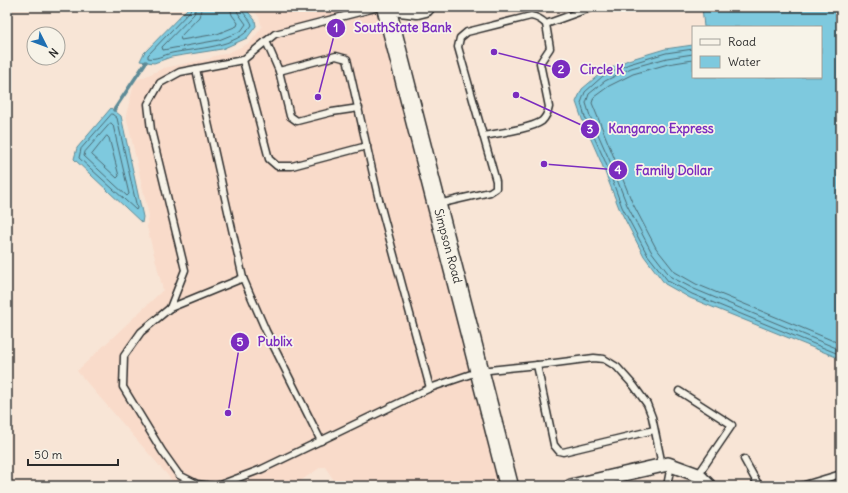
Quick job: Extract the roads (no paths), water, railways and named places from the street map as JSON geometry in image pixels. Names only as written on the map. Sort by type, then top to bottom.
[{"type":"main road","name":"Simpson Road","points":[[386,7],[509,486]]},
{"type":"main road","points":[[400,7],[418,9],[425,7]]},
{"type":"street","points":[[571,486],[667,465],[698,475],[708,486]]},
{"type":"lane","points":[[170,308],[185,270],[151,130],[148,104],[160,83],[180,72],[243,60],[275,34],[379,7]]},
{"type":"lane","points":[[546,24],[593,7]]},
{"type":"lane","points":[[437,204],[490,192],[496,188],[496,181],[483,136],[458,46],[460,38],[466,32],[531,16],[537,17],[546,24],[550,48],[540,63],[548,106],[547,113],[543,120],[533,125],[483,136]]},
{"type":"lane","points":[[266,41],[279,71],[290,116],[297,121],[332,112],[358,108]]},
{"type":"lane","points":[[279,71],[336,56],[347,59],[378,196],[430,388]]},
{"type":"lane","points":[[243,60],[269,159],[277,166],[292,166],[367,146]]},
{"type":"lane","points":[[196,69],[243,278],[266,330],[321,441]]},
{"type":"lane","points":[[212,486],[197,484],[179,475],[162,451],[123,387],[124,356],[142,332],[170,308],[243,278]]},
{"type":"lane","points":[[217,486],[262,469],[430,388],[480,370],[594,358],[604,359],[617,367],[634,386],[647,404],[654,430],[667,465],[667,486]]},
{"type":"lane","points":[[537,365],[554,445],[559,451],[563,452],[654,430]]},
{"type":"lane","points":[[679,391],[732,425],[698,475]]},
{"type":"lane","points":[[744,460],[758,486]]},
{"type":"lane","points":[[801,486],[841,474]]},
{"type":"water","points":[[189,7],[244,7],[255,20],[256,26],[247,38],[222,49],[171,57],[154,63],[140,61],[144,53]]},
{"type":"water","points":[[702,7],[841,7],[841,359],[690,298],[665,284],[644,256],[619,208],[582,119],[576,102],[582,89],[601,73],[628,60],[665,49],[692,45],[692,78],[822,78],[822,26],[704,26]]},
{"type":"water","points":[[111,108],[121,116],[143,217],[142,223],[74,159],[77,148]]},
{"type":"waterway","points":[[114,110],[146,62]]},
{"type":"place","name":"Circle K","points":[[494,52]]},
{"type":"place","name":"Kangaroo Express","points":[[516,95]]},
{"type":"place","name":"SouthState Bank","points":[[318,97]]},
{"type":"place","name":"Family Dollar","points":[[544,164]]},
{"type":"place","name":"Publix","points":[[228,413]]}]
